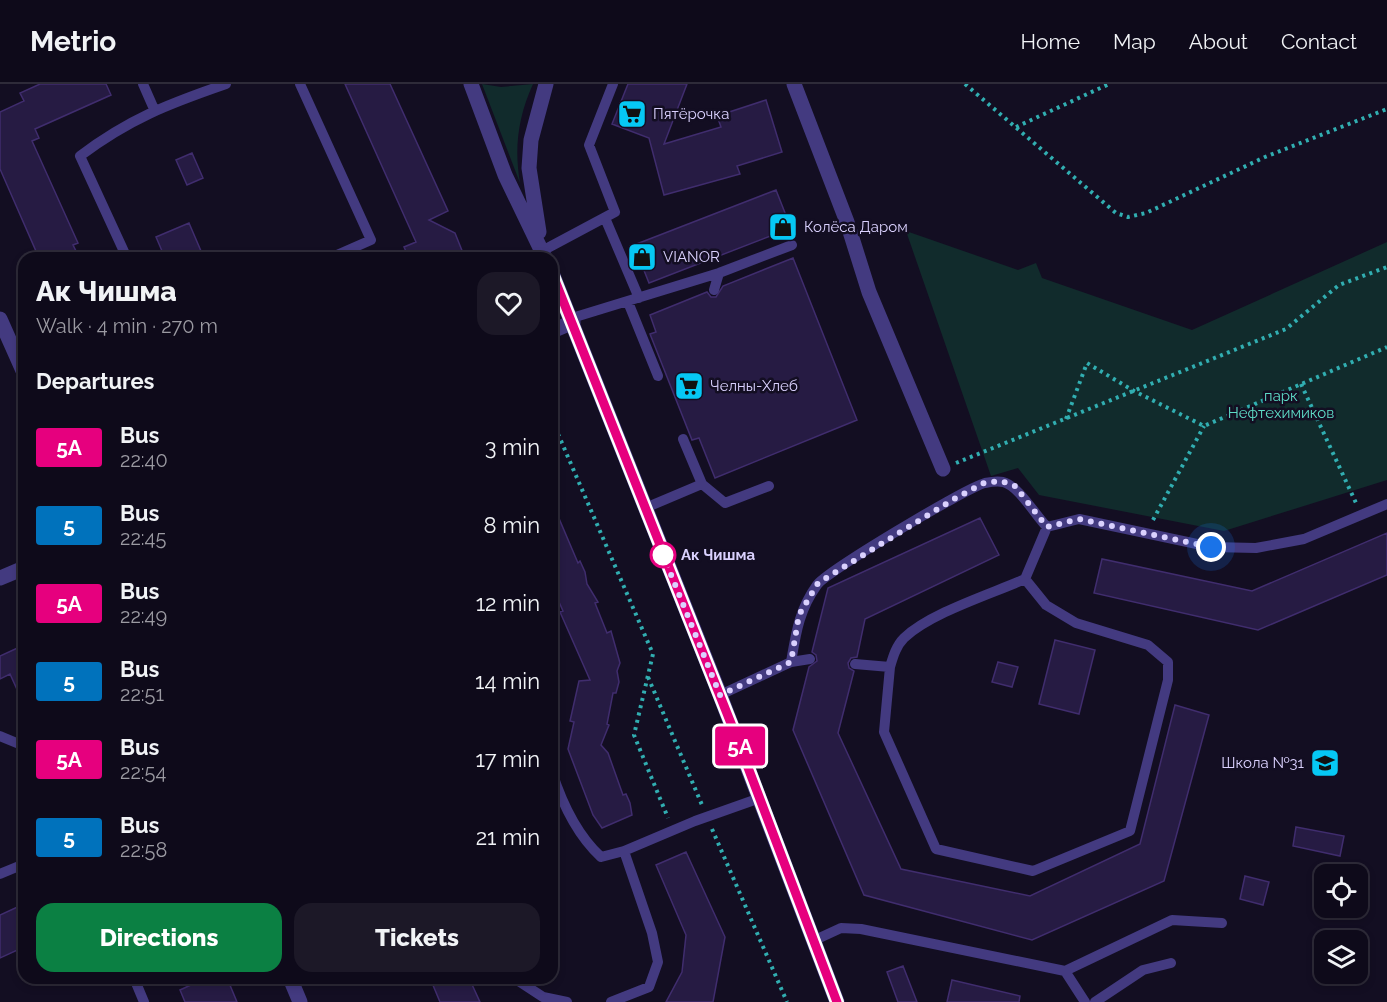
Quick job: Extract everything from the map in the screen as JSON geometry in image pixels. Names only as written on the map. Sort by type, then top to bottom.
[{"type":"street","points":[[471,84],[506,175],[543,252]]},
{"type":"street","points":[[543,252],[530,168],[533,131],[546,84]]},
{"type":"street","points":[[794,84],[847,222],[869,292],[942,469]]},
{"type":"street","points":[[558,286],[720,695],[837,1002]]},
{"type":"street","points":[[0,319],[18,343]]},
{"type":"street","points":[[558,328],[573,320]]},
{"type":"street","points":[[0,578],[18,570]]},
{"type":"street","points":[[292,984],[300,1002]]},
{"type":"lane","points":[[143,84],[154,109]]},
{"type":"lane","points":[[124,252],[80,156],[108,135],[154,109],[226,84]]},
{"type":"lane","points":[[300,84],[371,240],[344,252]]},
{"type":"lane","points":[[543,252],[615,212],[589,145],[613,84]]},
{"type":"lane","points":[[605,218],[658,376]]},
{"type":"lane","points":[[573,320],[719,273],[792,245]]},
{"type":"lane","points":[[714,290],[719,273]]},
{"type":"lane","points":[[683,439],[702,484],[725,503],[769,486]]},
{"type":"lane","points":[[791,662],[799,615],[818,583],[948,502],[984,483],[1001,481],[1015,486],[1047,527]]},
{"type":"lane","points":[[645,508],[702,484]]},
{"type":"lane","points":[[1047,527],[1079,519],[1211,547],[1256,548],[1304,539],[1387,504]]},
{"type":"lane","points":[[1025,579],[1046,605],[1076,623],[1148,645],[1168,662],[1168,680],[1130,831],[1033,871],[936,849],[884,732],[890,667],[895,651],[903,638],[923,623],[1025,579],[1047,527]]},
{"type":"lane","points":[[720,695],[791,662],[810,659]]},
{"type":"lane","points":[[855,664],[890,667]]},
{"type":"lane","points":[[0,736],[18,744]]},
{"type":"lane","points":[[558,800],[586,843],[601,857],[624,852],[706,817],[760,798]]},
{"type":"lane","points":[[611,1002],[649,987],[658,962],[652,933],[624,852]]},
{"type":"lane","points":[[0,874],[18,866]]},
{"type":"lane","points":[[815,940],[841,928],[861,929],[1065,971],[1172,920],[1222,923]]},
{"type":"lane","points":[[1095,1002],[1143,970],[1171,963]]},
{"type":"lane","points":[[1065,971],[1085,1002]]},
{"type":"lane","points":[[136,984],[144,1002]]},
{"type":"lane","points":[[522,984],[543,1000],[567,1002]]},
{"type":"path","points":[[965,84],[1116,213],[1128,217],[1146,213],[1265,157],[1387,109]]},
{"type":"path","points":[[1016,127],[1109,84]]},
{"type":"path","points":[[942,469],[1286,329],[1339,285],[1387,267]]},
{"type":"path","points":[[1146,533],[1204,426],[1387,347]]},
{"type":"path","points":[[1066,418],[1087,363],[1134,391],[1204,426]]},
{"type":"path","points":[[1301,384],[1361,515]]},
{"type":"path","points":[[558,434],[653,654],[634,735],[672,831]]},
{"type":"path","points":[[648,676],[706,817],[787,1002]]},
{"type":"green space","points":[[482,84],[501,87],[533,84],[524,108],[519,133],[517,157],[520,183]]},
{"type":"green space","name":"парк Нефтехимиков","points":[[906,231],[1018,270],[1036,263],[1042,278],[1192,330],[1387,242],[1387,480],[1224,531],[1039,495],[1018,468],[991,476]]},
{"type":"building","points":[[40,84],[106,84],[111,95],[35,129],[39,138],[32,141],[78,243],[73,245],[76,252],[36,252],[0,169],[0,112],[24,101],[20,93]]},
{"type":"building","points":[[345,84],[390,84],[448,211],[429,220],[455,233],[463,252],[406,252],[404,247],[416,242]]},
{"type":"building","points":[[628,84],[687,84],[664,144],[721,127],[717,116],[766,100],[782,152],[737,166],[740,174],[664,195],[649,138],[612,124]]},
{"type":"building","points":[[192,153],[203,178],[187,185],[176,160]]},
{"type":"building","points":[[776,190],[791,228],[649,283],[634,245]]},
{"type":"building","points":[[189,223],[201,252],[162,252],[156,237]]},
{"type":"building","points":[[793,258],[857,420],[715,478],[699,438],[692,440],[650,334],[656,332],[650,315],[707,292],[711,297],[716,297],[723,286]]},
{"type":"building","points":[[558,516],[578,563],[580,561],[585,572],[587,584],[598,602],[595,603],[607,633],[611,631],[620,663],[617,671],[619,682],[616,693],[613,693],[607,724],[609,725],[601,745],[608,753],[623,795],[626,794],[630,803],[632,815],[602,828],[593,815],[568,749],[574,722],[570,721],[579,681],[590,680],[560,612],[563,611],[558,600]]},
{"type":"building","points":[[980,518],[999,555],[865,619],[857,657],[851,658],[848,663],[849,668],[854,671],[838,733],[901,869],[1030,896],[1140,844],[1175,705],[1209,715],[1164,881],[1032,940],[864,895],[793,730],[809,667],[817,661],[816,655],[812,652],[828,588]]},
{"type":"building","points":[[1387,533],[1387,575],[1258,630],[1094,593],[1102,559],[1252,591]]},
{"type":"building","points":[[1055,640],[1095,650],[1079,714],[1039,704]]},
{"type":"building","points":[[18,648],[18,692],[10,674],[0,679],[0,656]]},
{"type":"building","points":[[998,662],[1018,667],[1012,687],[992,682]]},
{"type":"building","points":[[1296,827],[1344,836],[1340,856],[1293,846]]},
{"type":"building","points":[[686,852],[725,937],[713,1002],[666,1002],[682,972],[686,935],[656,865]]},
{"type":"building","points":[[1245,876],[1269,882],[1263,905],[1240,899]]},
{"type":"building","points":[[18,907],[18,950],[0,958],[0,915]]},
{"type":"building","points":[[903,966],[917,1002],[898,1002],[887,972]]},
{"type":"building","points":[[952,980],[1020,996],[1019,1002],[947,1002]]},
{"type":"building","points":[[193,984],[230,984],[237,1002],[185,1002],[180,990]]},
{"type":"building","points":[[432,984],[472,984],[480,1002],[440,1002]]},
{"type":"bus line","name":"5А","points":[[558,287],[736,736],[837,1002]]},
{"type":"place","name":"Пятёрочка","points":[[632,114]]},
{"type":"place","name":"Колёса Даром","points":[[783,227]]},
{"type":"place","name":"VIANOR","points":[[642,257]]},
{"type":"place","name":"Челны-Хлеб","points":[[689,386]]},
{"type":"place","name":"Ак Чишма","points":[[663,555]]},
{"type":"place","name":"Школа №31","points":[[1325,763]]},
{"type":"route","points":[[663,555],[720,695],[791,662],[799,615],[818,583],[846,563],[939,507],[984,483],[1001,481],[1015,486],[1031,510],[1047,527],[1079,519],[1211,547]]}]
